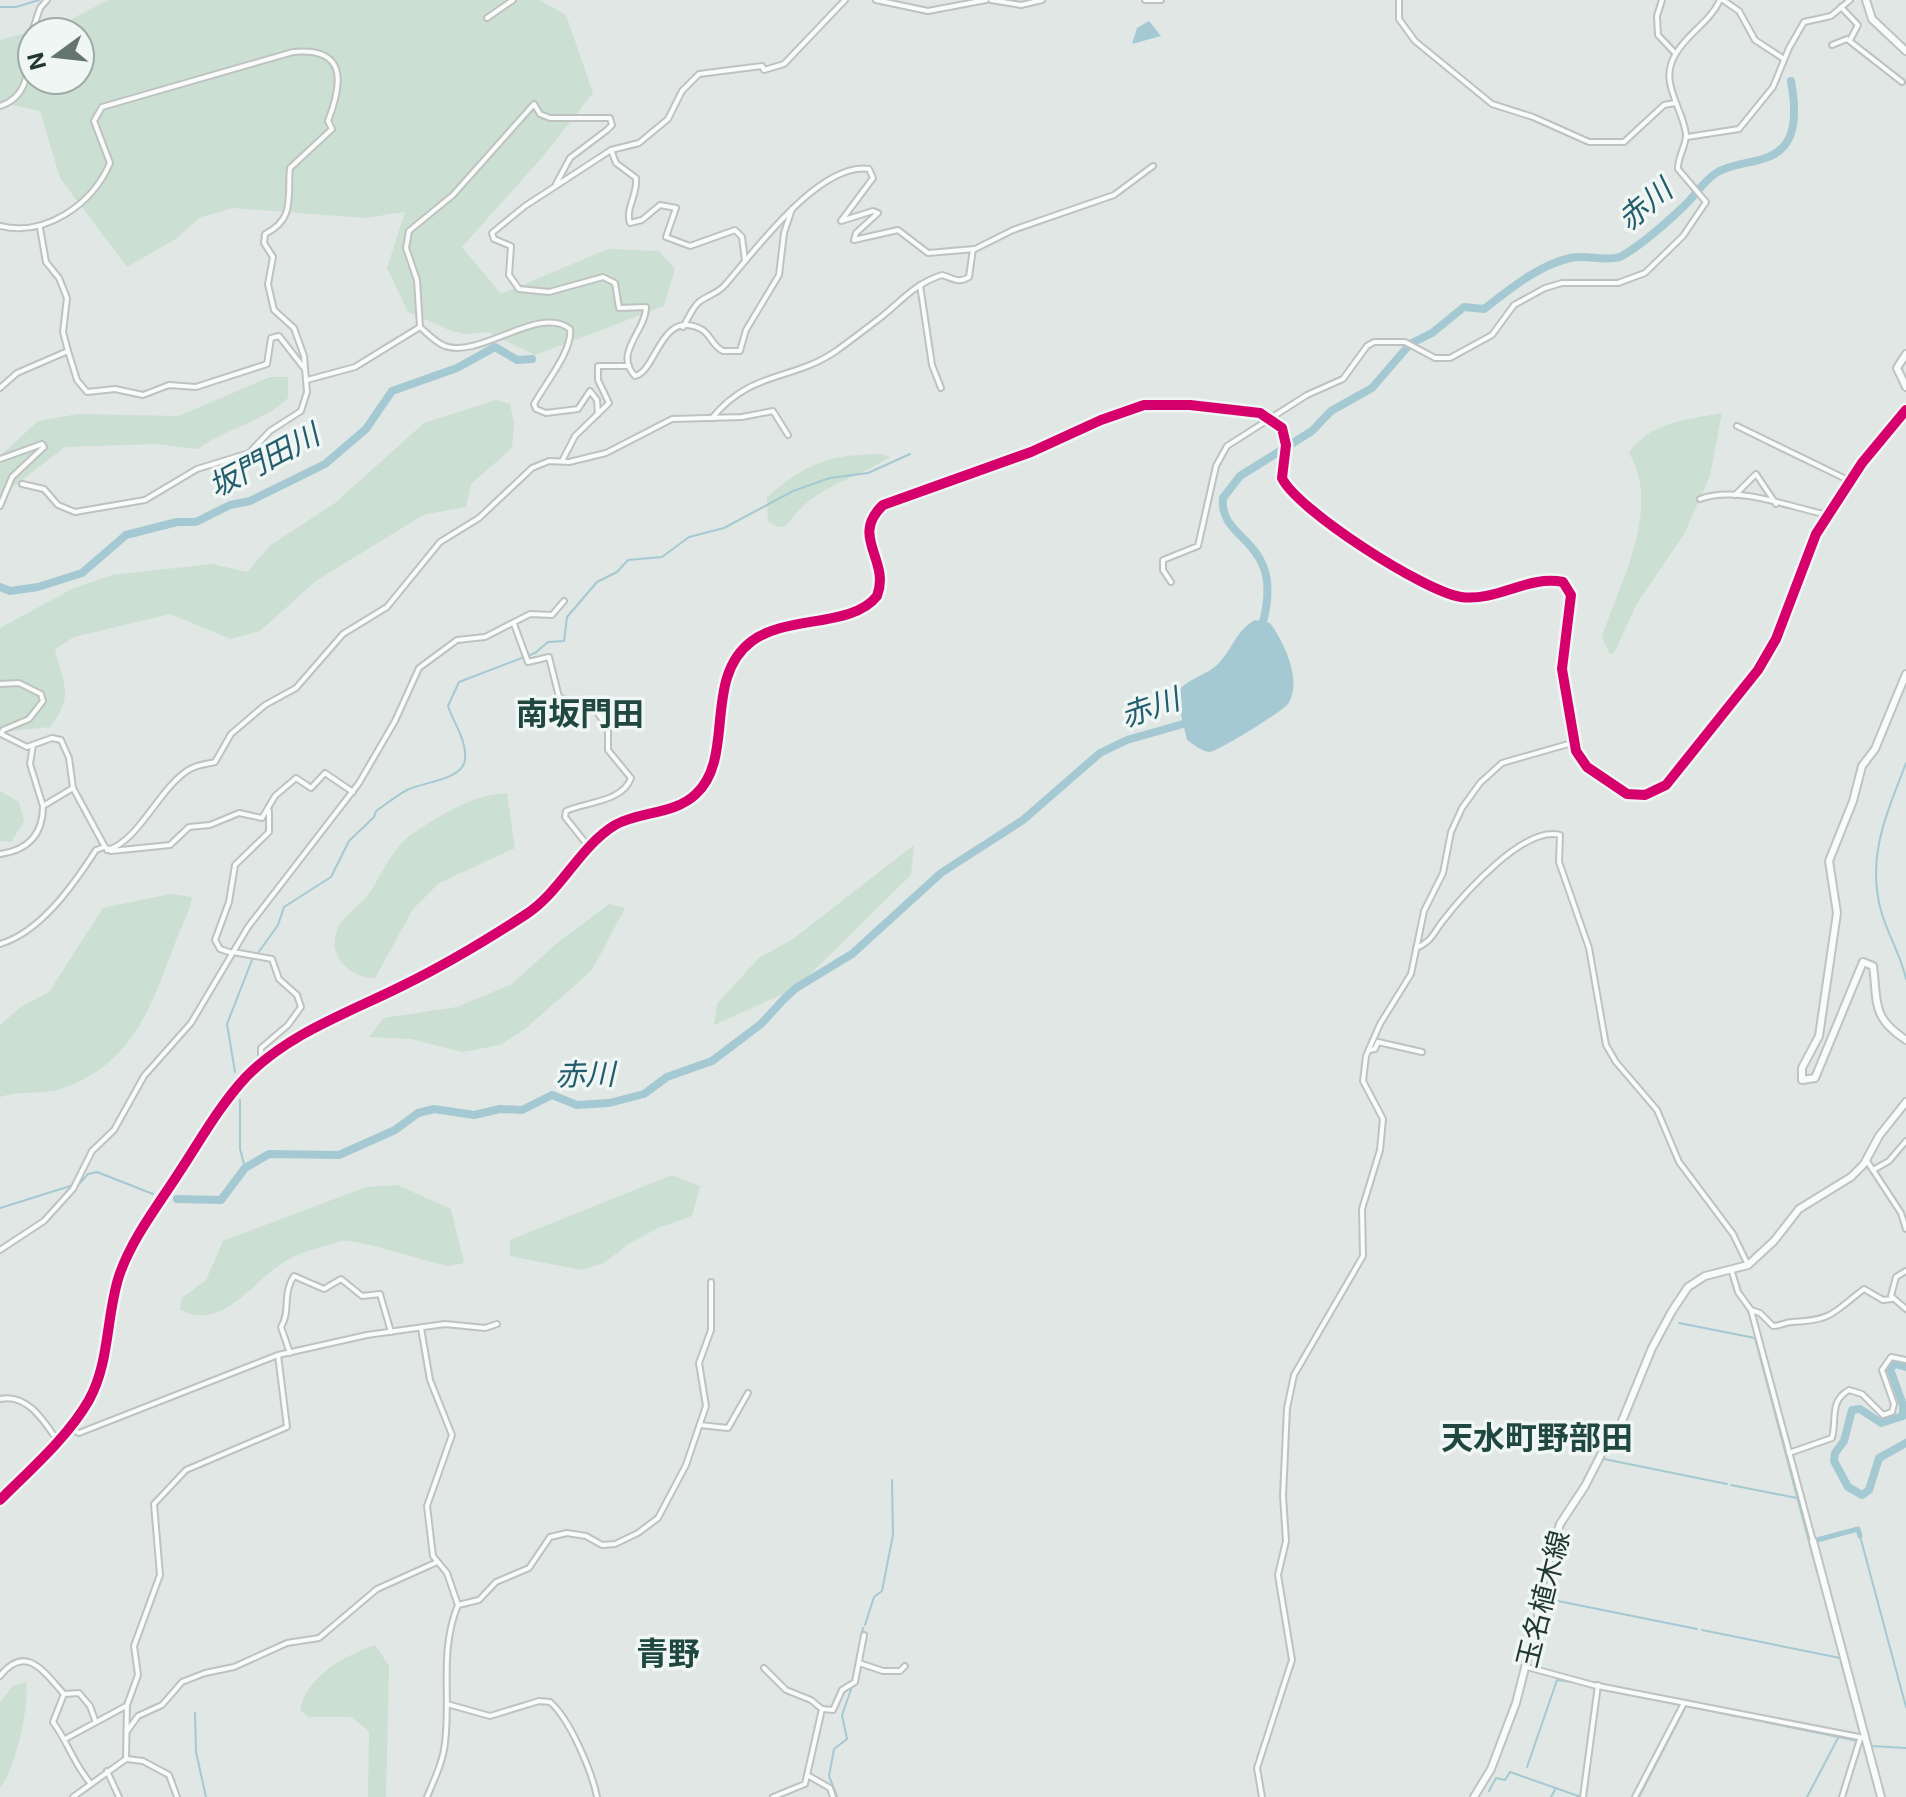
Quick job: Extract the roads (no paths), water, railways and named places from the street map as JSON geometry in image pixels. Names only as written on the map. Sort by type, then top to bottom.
[{"type":"street","points":[[487,18],[513,0]]},
{"type":"street","points":[[845,0],[809,33],[784,64],[764,70],[762,66],[699,74],[682,91],[675,109],[639,143],[611,150],[492,233],[496,240],[511,246],[511,283],[526,291],[549,292],[595,277],[609,279],[618,292],[619,308],[646,307],[643,321],[628,346],[629,366],[635,376],[642,374],[665,335],[683,327],[699,302],[718,292],[792,209],[849,171],[869,169],[873,178],[841,221],[873,211],[878,213],[856,233],[854,240],[898,230],[928,253],[973,249],[1013,230],[1114,195],[1153,166]]},
{"type":"street","points":[[876,0],[928,11],[989,0],[1021,5],[1042,0]]},
{"type":"street","points":[[1145,0],[1161,0]]},
{"type":"street","points":[[1399,0],[1399,19],[1408,33],[1475,92],[1498,107],[1533,117],[1589,142],[1624,142],[1664,105],[1675,103]]},
{"type":"street","points":[[1662,0],[1657,16],[1658,35],[1675,53]]},
{"type":"street","points":[[1171,582],[1163,570],[1163,560],[1198,546],[1216,466],[1227,446],[1307,395],[1343,379],[1365,349],[1374,342],[1405,342],[1435,358],[1450,358],[1492,335],[1514,305],[1545,288],[1562,283],[1618,283],[1645,273],[1683,236],[1705,207],[1704,198],[1678,169],[1687,137],[1668,70],[1675,53],[1712,15],[1722,0],[1739,11],[1755,40],[1784,59]]},
{"type":"street","points":[[1687,137],[1739,129],[1773,87],[1804,22],[1831,16],[1850,0]]},
{"type":"street","points":[[1866,0],[1872,19],[1906,51]]},
{"type":"street","points":[[1841,7],[1858,25],[1850,40]]},
{"type":"street","points":[[1832,45],[1841,39],[1850,40],[1902,82]]},
{"type":"street","points":[[0,226],[40,228],[71,209],[107,170],[109,158],[94,121],[102,107],[293,52],[314,50],[337,69],[340,86],[328,121],[332,129],[290,168],[290,208],[276,229],[265,234],[264,241],[273,257],[268,284],[274,310],[294,328],[304,356],[307,398],[301,411],[270,431],[249,453],[188,473],[145,500],[75,512],[58,505],[44,489],[22,484]]},
{"type":"street","points":[[0,106],[11,103],[18,96]]},
{"type":"street","points":[[420,327],[417,280],[406,248],[409,231],[453,195],[534,104],[540,114],[550,118],[610,118],[612,125],[607,130],[570,158],[555,187]]},
{"type":"street","points":[[611,150],[616,163],[636,178],[637,188],[627,214],[630,223],[642,220],[660,205],[671,206],[676,208],[666,237],[690,246],[735,230],[742,237],[745,261]]},
{"type":"street","points":[[683,327],[704,331],[723,351],[740,351],[746,330],[779,275],[784,233],[792,209]]},
{"type":"street","points":[[40,228],[46,262],[59,278],[67,298],[63,332],[81,387],[93,393],[115,389],[143,395],[169,385],[196,387],[267,364],[268,344],[271,338],[279,336],[305,369]]},
{"type":"street","points":[[711,418],[752,383],[799,369],[835,352],[920,284],[942,275],[957,281],[969,277],[973,249]]},
{"type":"street","points":[[920,284],[932,365],[941,388]]},
{"type":"street","points":[[420,327],[446,346],[456,346],[511,335],[545,321],[562,323],[570,329],[569,347],[534,404],[536,409],[546,413],[578,409],[590,391],[597,400],[598,414]]},
{"type":"street","points":[[307,380],[355,367],[420,327]]},
{"type":"street","points":[[0,388],[17,373],[68,351]]},
{"type":"street","points":[[1906,354],[1897,371],[1906,387]]},
{"type":"street","points":[[562,461],[575,436],[609,403],[598,380],[598,366],[629,366]]},
{"type":"street","points":[[0,1500],[68,1427],[97,1383],[115,1290],[131,1249],[220,1110],[261,1064],[304,1033],[445,965],[528,913],[559,886],[590,849],[615,826],[676,807],[694,797],[705,784],[712,768],[729,670],[752,640],[778,627],[857,611],[872,602],[881,581],[869,526],[871,518],[883,505],[1031,452],[1138,406],[1190,405],[1270,417],[1279,423],[1284,433],[1282,478],[1298,500],[1320,519],[1435,588],[1460,597],[1473,597],[1543,579],[1563,582],[1571,595],[1561,662],[1572,743],[1587,767],[1618,790],[1645,795],[1666,785],[1768,654],[1808,550],[1850,481],[1906,410]]},
{"type":"street","points":[[106,848],[126,838],[167,789],[191,768],[215,762],[231,734],[265,705],[296,688],[343,634],[387,607],[440,542],[479,518],[532,468],[606,453],[672,419],[742,417],[773,411],[788,435]]},
{"type":"street","points":[[1737,426],[1850,481]]},
{"type":"street","points":[[0,459],[33,446],[42,444],[44,447],[12,477],[0,506]]},
{"type":"street","points":[[1735,495],[1756,474],[1776,504]]},
{"type":"street","points":[[1700,499],[1715,494],[1735,495],[1828,515]]},
{"type":"street","points":[[0,1250],[44,1221],[76,1185],[92,1151],[117,1127],[144,1076],[191,1023],[233,952],[353,792],[395,721],[419,668],[457,640],[485,637],[537,612],[552,615],[564,601]]},
{"type":"street","points":[[514,624],[528,662],[547,655],[559,697],[591,708],[603,718],[608,727],[608,750],[631,778],[629,784],[613,796],[566,811],[565,817],[590,849]]},
{"type":"street","points":[[1906,674],[1879,740],[1862,766],[1853,801],[1829,861],[1837,913],[1819,1036],[1802,1068],[1802,1080],[1815,1078],[1863,962],[1873,966],[1876,1008],[1881,1019],[1906,1040]]},
{"type":"street","points":[[0,684],[19,683],[43,697],[41,706],[29,719],[1,733],[24,746],[52,738],[61,740],[69,758],[73,788],[106,848]]},
{"type":"street","points":[[1262,1797],[1257,1768],[1292,1660],[1278,1575],[1286,1541],[1283,1496],[1287,1408],[1294,1375],[1363,1256],[1362,1209],[1380,1150],[1383,1119],[1362,1078],[1369,1050],[1380,1024],[1411,974],[1424,911],[1443,873],[1455,820],[1480,783],[1511,758],[1572,743]]},
{"type":"street","points":[[0,854],[19,849],[38,835],[42,828],[43,806],[30,764],[33,745]]},
{"type":"street","points":[[261,1064],[261,1048],[288,1025],[301,1007],[297,995],[279,979],[272,959],[220,949],[215,940],[229,902],[231,873],[269,832],[269,811],[275,796],[296,778],[311,788],[325,773],[353,792]]},
{"type":"street","points":[[43,806],[73,788]]},
{"type":"street","points":[[0,944],[16,937],[49,910],[96,850],[164,846],[175,842],[190,826],[210,825],[239,813],[262,818],[269,811]]},
{"type":"street","points":[[1416,948],[1427,944],[1441,924],[1509,853],[1543,835],[1560,835],[1559,862],[1589,948],[1606,1045],[1616,1062],[1651,1102],[1679,1162],[1733,1234],[1748,1265]]},
{"type":"street","points":[[1369,1050],[1375,1049],[1378,1042],[1422,1052]]},
{"type":"street","name":"玉名植木線","points":[[1474,1797],[1491,1769],[1527,1667],[1542,1584],[1560,1524],[1585,1486],[1609,1439],[1620,1426],[1652,1348],[1688,1287],[1705,1276],[1732,1272],[1748,1265],[1774,1241],[1799,1209],[1851,1177],[1906,1102]]},
{"type":"street","points":[[1873,1170],[1889,1161],[1906,1141]]},
{"type":"street","points":[[1866,1159],[1901,1213],[1906,1229]]},
{"type":"street","points":[[1892,1299],[1896,1277],[1906,1271]]},
{"type":"street","points":[[1732,1272],[1738,1292],[1751,1310],[1862,1738],[1881,1797]]},
{"type":"street","points":[[290,1353],[281,1327],[286,1314],[284,1303],[294,1276],[324,1289],[341,1279],[362,1296],[380,1294],[391,1332]]},
{"type":"street","points":[[458,1605],[479,1600],[496,1582],[521,1574],[550,1537],[559,1534],[586,1536],[607,1545],[638,1533],[661,1513],[686,1465],[707,1401],[699,1355],[711,1330],[711,1282]]},
{"type":"street","points":[[1751,1310],[1760,1313],[1773,1326],[1791,1322],[1802,1325],[1833,1316],[1864,1289],[1883,1300],[1892,1299],[1906,1309]]},
{"type":"street","points":[[68,1427],[79,1433],[278,1355],[445,1324],[485,1328],[497,1324]]},
{"type":"street","points":[[421,1328],[430,1380],[452,1435],[427,1506],[435,1563],[447,1573],[458,1605],[451,1622],[444,1658],[447,1704],[445,1744],[427,1797]]},
{"type":"street","points":[[126,1759],[127,1705],[138,1675],[134,1646],[160,1575],[154,1504],[186,1470],[287,1427],[278,1355]]},
{"type":"street","points":[[1789,1453],[1832,1438],[1835,1405],[1840,1395],[1849,1390],[1862,1394],[1883,1415],[1892,1412],[1894,1404],[1882,1370],[1891,1357],[1906,1360]]},
{"type":"street","points":[[700,1425],[728,1428],[748,1393]]},
{"type":"street","points":[[0,1399],[12,1398],[34,1410],[57,1440]]},
{"type":"street","points":[[128,1730],[138,1716],[162,1705],[182,1682],[234,1667],[287,1643],[319,1638],[377,1589],[435,1563]]},
{"type":"street","points":[[764,1668],[786,1690],[811,1700],[822,1709],[833,1710],[842,1690],[852,1684],[864,1635]]},
{"type":"street","points":[[0,1676],[10,1664],[22,1660],[37,1665],[64,1694]]},
{"type":"street","points":[[859,1663],[883,1671],[900,1671],[905,1666]]},
{"type":"street","points":[[1527,1667],[1598,1685],[1862,1738]]},
{"type":"street","points":[[1583,1797],[1598,1685]]},
{"type":"street","points":[[64,1694],[79,1693],[90,1706],[95,1720]]},
{"type":"street","points":[[64,1694],[52,1719],[65,1739],[73,1763],[91,1784]]},
{"type":"street","points":[[447,1704],[490,1716],[539,1701],[550,1702],[561,1713],[589,1767],[597,1797]]},
{"type":"street","points":[[1635,1797],[1684,1703]]},
{"type":"street","points":[[65,1739],[127,1705]]},
{"type":"street","points":[[773,1797],[799,1788],[809,1776],[811,1749],[822,1709]]},
{"type":"street","points":[[1842,1797],[1862,1738]]},
{"type":"street","points":[[73,1797],[126,1759],[143,1761],[169,1775],[177,1797]]},
{"type":"street","points":[[107,1771],[119,1797]]},
{"type":"street","points":[[809,1776],[830,1788],[833,1797]]},
{"type":"water","points":[[1149,21],[1161,36],[1132,44],[1137,28]]},
{"type":"water","points":[[1255,620],[1270,623],[1281,640],[1293,673],[1292,695],[1288,704],[1249,731],[1214,751],[1203,750],[1187,740],[1176,694],[1218,664],[1244,629]]},
{"type":"waterway","points":[[0,7],[16,7],[39,0]]},
{"type":"waterway","name":"赤川","points":[[1261,629],[1267,599],[1266,576],[1260,559],[1224,513],[1223,498],[1240,476],[1312,431],[1331,411],[1372,388],[1410,344],[1432,333],[1464,307],[1484,309],[1524,279],[1558,262],[1576,257],[1620,257],[1660,228],[1716,173],[1764,159],[1781,150],[1793,128],[1791,81]]},
{"type":"waterway","name":"坂門田川","points":[[0,587],[10,591],[38,587],[82,573],[126,535],[177,522],[196,522],[230,505],[250,501],[325,464],[366,429],[392,391],[457,368],[495,347],[517,360],[532,359]]},
{"type":"waterway","points":[[258,953],[278,925],[284,907],[331,877],[349,841],[374,817],[376,811],[407,790],[450,776],[463,766],[464,745],[448,706],[459,682],[535,653],[548,642],[564,641],[567,617],[597,582],[617,572],[628,560],[662,557],[689,537],[724,528],[793,491],[830,478],[868,473],[910,454]]},
{"type":"waterway","name":"赤川","points":[[177,1199],[221,1200],[245,1168],[269,1154],[339,1155],[395,1130],[418,1113],[434,1109],[474,1115],[500,1109],[522,1110],[552,1095],[577,1105],[609,1103],[644,1094],[667,1077],[712,1061],[761,1024],[796,988],[852,954],[941,873],[1023,820],[1100,753],[1127,740],[1190,722]]},
{"type":"waterway","points":[[1906,763],[1880,837],[1876,874],[1882,914],[1906,979]]},
{"type":"waterway","points":[[235,1072],[227,1024],[252,960]]},
{"type":"waterway","points":[[240,1100],[240,1149],[245,1168]]},
{"type":"waterway","points":[[0,1208],[80,1183],[88,1174],[97,1172],[153,1194]]},
{"type":"waterway","points":[[1679,1323],[1755,1338],[1817,1572]]},
{"type":"waterway","points":[[1906,1367],[1895,1364],[1890,1369],[1903,1405],[1903,1416],[1881,1423],[1860,1409],[1852,1410],[1844,1441],[1835,1453],[1834,1461],[1848,1487],[1862,1495],[1869,1490],[1879,1458],[1906,1443]]},
{"type":"waterway","points":[[1604,1459],[1727,1484]]},
{"type":"waterway","points":[[865,1625],[874,1597],[882,1591],[893,1535],[892,1480]]},
{"type":"waterway","points":[[1731,1485],[1797,1498]]},
{"type":"waterway","points":[[1817,1540],[1858,1529],[1860,1536]]},
{"type":"waterway","points":[[1860,1536],[1906,1707]]},
{"type":"waterway","points":[[1558,1601],[1697,1629]]},
{"type":"waterway","points":[[856,1666],[863,1628]]},
{"type":"waterway","points":[[1702,1630],[1840,1658],[1861,1736]]},
{"type":"waterway","points":[[1527,1767],[1557,1680],[1580,1683]]},
{"type":"waterway","points":[[837,1796],[829,1776],[834,1749],[847,1739],[842,1715],[853,1684]]},
{"type":"waterway","points":[[1639,1797],[1686,1706]]},
{"type":"waterway","points":[[1687,1706],[1761,1721]]},
{"type":"waterway","points":[[195,1713],[196,1752],[206,1797]]},
{"type":"waterway","points":[[1765,1722],[1858,1741]]},
{"type":"waterway","points":[[1807,1797],[1838,1738]]},
{"type":"waterway","points":[[1871,1746],[1906,1748]]},
{"type":"waterway","points":[[1489,1791],[1496,1778],[1505,1780],[1510,1772],[1581,1797]]},
{"type":"waterway","points":[[1551,1797],[1556,1788]]},
{"type":"district","name":"南坂門田","points":[[580,714]]},
{"type":"district","name":"天水町野部田","points":[[1537,1438]]},
{"type":"district","name":"青野","points":[[668,1654]]}]
